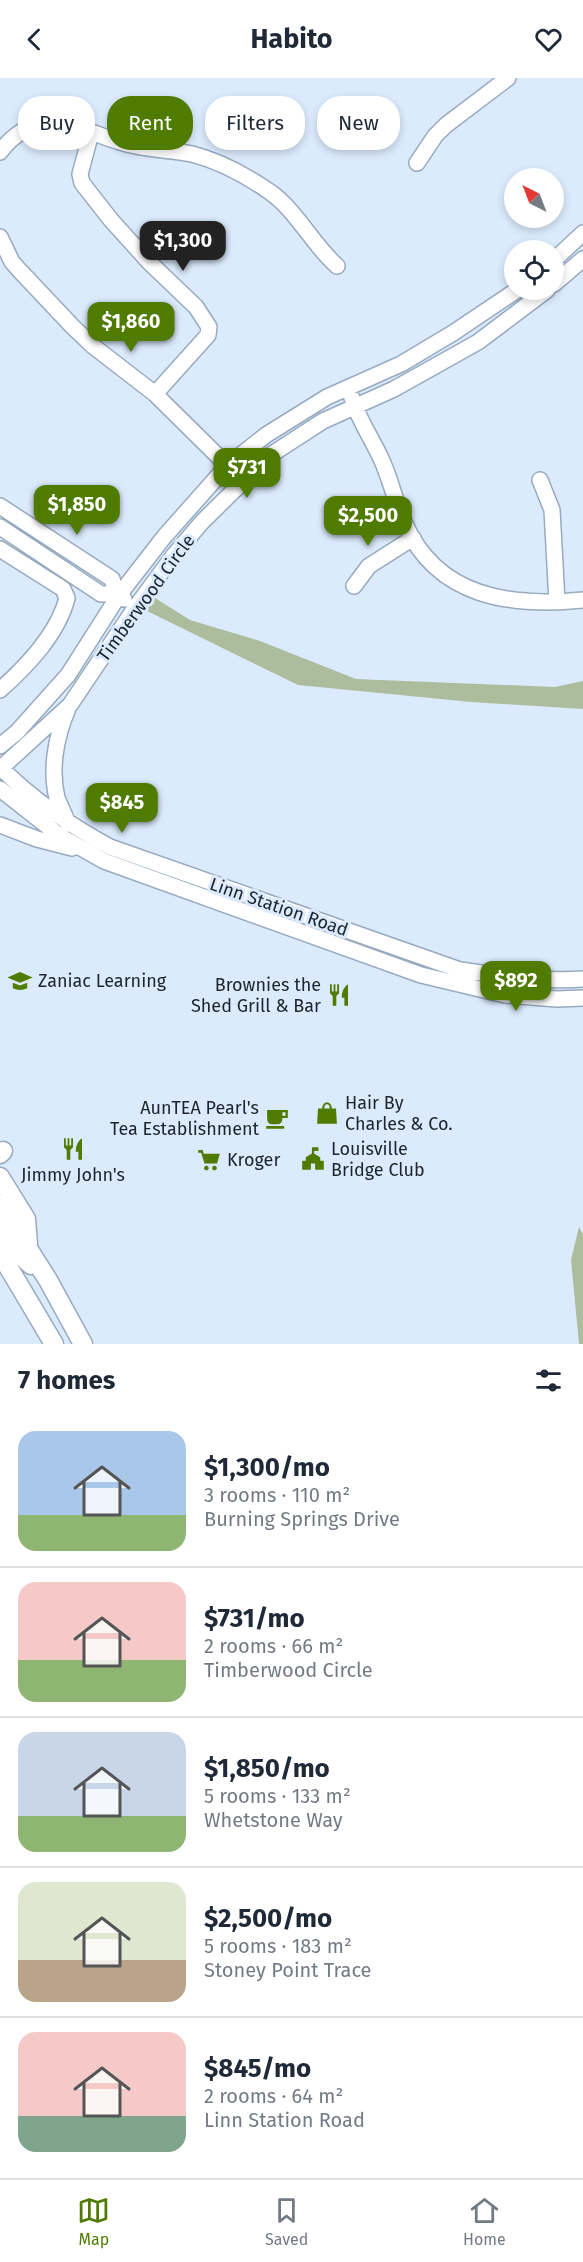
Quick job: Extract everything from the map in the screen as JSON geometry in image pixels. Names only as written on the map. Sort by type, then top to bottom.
[{"type":"main road","points":[[0,1177],[26,1220],[28,1246]]},
{"type":"main road","points":[[0,1204],[28,1246],[74,1324],[83,1344]]},
{"type":"main road","points":[[0,1228],[17,1252],[48,1280]]},
{"type":"main road","points":[[0,1253],[54,1344]]},
{"type":"main road","points":[[35,1311],[66,1327],[74,1324]]},
{"type":"street","points":[[417,162],[435,136],[446,125],[508,78]]},
{"type":"street","points":[[95,133],[144,148],[194,155],[220,164],[245,177],[280,201],[337,266]]},
{"type":"street","points":[[0,152],[18,135]]},
{"type":"street","points":[[86,150],[80,174],[82,183],[111,220],[149,262],[196,307],[210,327],[208,335],[155,394]]},
{"type":"street","points":[[564,251],[583,233]]},
{"type":"street","points":[[0,237],[12,262],[73,327],[93,346],[155,394],[244,480]]},
{"type":"street","points":[[564,275],[583,259]]},
{"type":"street","name":"Timberwood Circle","points":[[0,746],[17,732],[68,675],[118,594],[164,537],[227,466],[288,421],[327,397],[402,364],[504,299]]},
{"type":"street","name":"Timberwood Circle","points":[[0,768],[70,705],[135,608],[174,555],[202,522],[269,456],[323,421],[394,388],[478,342],[534,300]]},
{"type":"street","points":[[349,386],[355,407],[380,454],[405,524],[433,565],[465,587],[504,600],[524,602],[583,600]]},
{"type":"street","points":[[540,480],[552,510],[557,602]]},
{"type":"street","points":[[0,506],[112,579],[118,594],[135,608]]},
{"type":"street","points":[[0,527],[101,594],[118,594]]},
{"type":"street","points":[[354,586],[369,566],[413,538]]},
{"type":"street","points":[[0,549],[63,589],[67,598],[58,620],[32,657],[0,690]]},
{"type":"street","points":[[68,824],[57,798],[55,758],[57,739],[70,705]]},
{"type":"street","name":"Linn Station Road","points":[[0,768],[31,797],[68,824],[110,847],[460,970],[508,977],[560,981],[583,980]]},
{"type":"street","name":"Linn Station Road","points":[[0,789],[60,836],[104,861],[421,975],[506,995],[557,999],[583,998]]},
{"type":"street","points":[[0,825],[37,839],[83,850]]},
{"type":"green space","points":[[155,598],[190,620],[260,641],[356,679],[555,687],[583,681],[583,709],[471,702],[298,685],[143,609]]},
{"type":"green space","points":[[579,1227],[583,1234],[583,1344],[579,1344],[571,1260]]},
{"type":"place","name":"Zaniac Learning","points":[[20,981]]},
{"type":"place","name":"Brownies the Shed Grill & Bar","points":[[339,995]]},
{"type":"place","name":"Hair By Charles & Co.","points":[[327,1113]]},
{"type":"place","name":"AunTEA Pearl's Tea Establishment","points":[[277,1118]]},
{"type":"place","name":"Jimmy John's","points":[[73,1149]]},
{"type":"place","name":"Louisville Bridge Club","points":[[313,1159]]},
{"type":"place","name":"Kroger","points":[[209,1160]]}]
